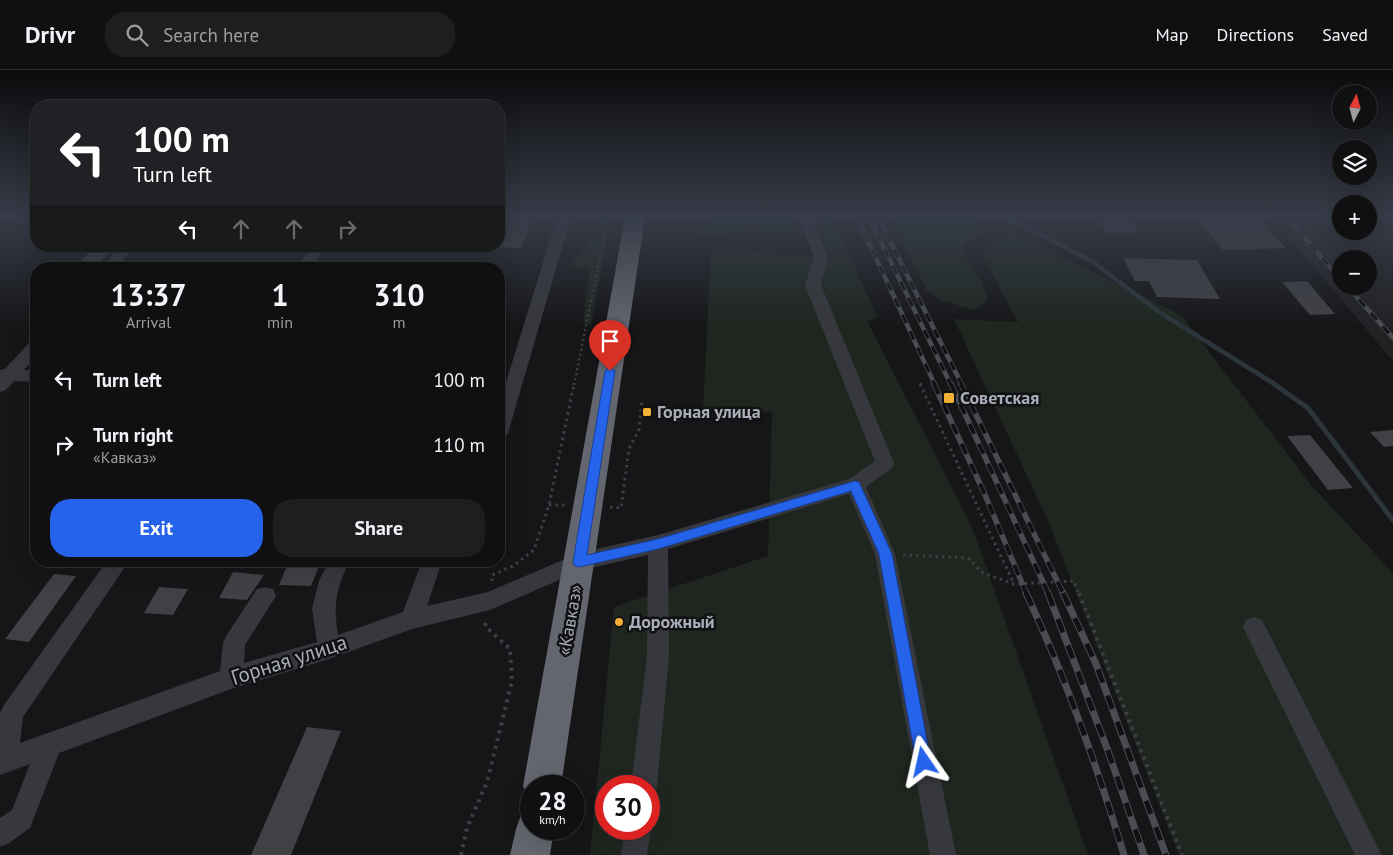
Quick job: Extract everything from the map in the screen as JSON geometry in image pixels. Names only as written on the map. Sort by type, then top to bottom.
[{"type":"highway","name":"«Кавказ»","points":[[544,775],[629,254]]},
{"type":"highway","points":[[530,855],[533,840]]},
{"type":"street","points":[[505,413],[553,254]]},
{"type":"street","name":"Горная улица","points":[[3,762],[231,678],[329,649],[412,620],[490,601],[579,562],[658,544],[855,485],[885,464],[812,285],[821,258],[819,254]]},
{"type":"street","points":[[3,379],[30,352]]},
{"type":"street","points":[[3,379],[30,377]]},
{"type":"street","points":[[855,485],[885,554],[943,855]]},
{"type":"street","points":[[645,775],[658,656],[658,544]]},
{"type":"street","points":[[3,762],[12,713],[115,567]]},
{"type":"street","points":[[329,649],[324,609],[330,581],[336,567]]},
{"type":"street","points":[[412,620],[430,567]]},
{"type":"street","points":[[231,678],[234,643],[265,596]]},
{"type":"street","points":[[1254,627],[1369,855]]},
{"type":"street","points":[[0,834],[21,819],[49,746]]},
{"type":"street","points":[[634,855],[636,840]]},
{"type":"path","points":[[461,855],[467,828],[487,782],[512,681],[510,649],[485,626],[490,601],[492,575],[513,566],[534,550],[550,505],[601,254]]},
{"type":"path","points":[[920,383],[1014,584]]},
{"type":"path","points":[[885,554],[968,558],[983,573],[1014,584],[1074,581],[1182,855]]},
{"type":"shaded area","points":[[580,254],[604,254],[591,325],[583,323],[590,268],[568,267]]},
{"type":"shaded area","points":[[711,254],[788,254],[828,256],[827,254],[849,254],[878,318],[867,321],[972,527],[1088,855],[590,855],[595,803],[595,840],[660,840],[660,775],[598,775],[614,607],[768,556],[772,412],[703,411]]},
{"type":"shaded area","points":[[908,254],[965,254],[966,259],[981,282],[988,300],[975,310],[943,301],[927,291]]},
{"type":"shaded area","points":[[981,254],[1055,254],[1181,315],[1311,485],[1393,573],[1393,855],[1179,855],[1049,523],[954,319],[1018,322]]},
{"type":"shaded area","points":[[1303,254],[1332,254],[1332,288]]},
{"type":"shaded area","points":[[1377,254],[1393,254],[1393,361],[1338,295],[1377,295]]},
{"type":"building","points":[[88,254],[108,254],[100,262],[80,262]]},
{"type":"building","points":[[1123,258],[1197,260],[1220,299],[1157,297],[1149,281],[1135,281]]},
{"type":"building","points":[[1307,281],[1335,314],[1310,315],[1282,282]]},
{"type":"building","points":[[1393,430],[1393,446],[1384,447],[1370,432]]},
{"type":"building","points":[[1310,435],[1353,488],[1328,490],[1287,436]]},
{"type":"building","points":[[286,567],[319,567],[311,586],[279,585]]},
{"type":"building","points":[[233,572],[264,575],[247,600],[219,598]]},
{"type":"building","points":[[54,574],[76,576],[29,642],[5,639]]},
{"type":"building","points":[[159,587],[188,589],[173,615],[144,613]]},
{"type":"building","points":[[307,727],[341,731],[291,855],[251,855]]},
{"type":"waterway","points":[[1077,254],[1093,262],[1159,312],[1276,385]]},
{"type":"waterway","points":[[1274,384],[1308,408],[1393,520]]},
{"type":"railway","points":[[874,254],[935,385]]},
{"type":"railway","points":[[887,254],[951,385]]},
{"type":"railway","points":[[896,254],[962,385]]},
{"type":"railway","points":[[1318,254],[1332,269]]},
{"type":"railway","points":[[1355,295],[1393,338]]},
{"type":"railway","points":[[934,384],[986,497],[1027,595]]},
{"type":"railway","points":[[951,384],[1049,595]]},
{"type":"railway","points":[[961,384],[1064,595]]},
{"type":"railway","points":[[1026,593],[1080,722],[1124,855]]},
{"type":"railway","points":[[1048,593],[1108,751],[1144,855]]},
{"type":"railway","points":[[1063,593],[1096,664],[1166,855]]},
{"type":"place","name":"Советская","points":[[949,398]]},
{"type":"place","name":"Горная улица","points":[[647,412]]},
{"type":"place","name":"Дорожный","points":[[619,622]]},
{"type":"route","points":[[610,371],[579,562],[658,544],[855,485],[885,554],[924,762]]}]
